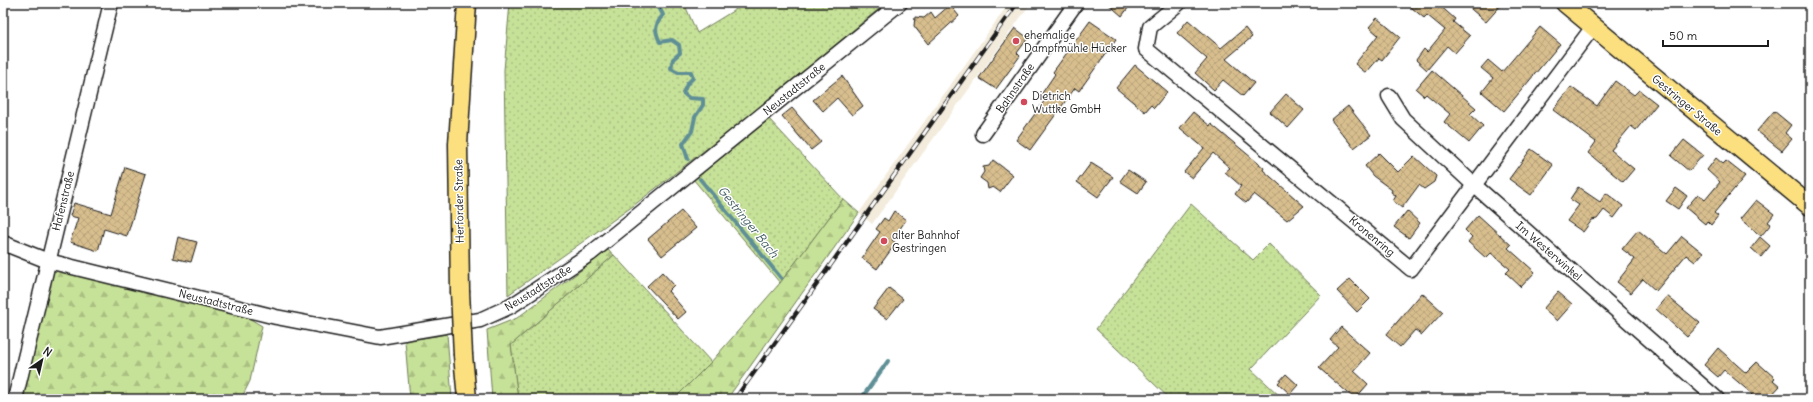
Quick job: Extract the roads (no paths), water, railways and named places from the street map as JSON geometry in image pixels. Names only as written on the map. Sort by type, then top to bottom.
[{"type":"main road","name":"Herforder Straße","points":[[466,399],[460,291],[458,144],[467,3]]},
{"type":"main road","name":"Gestringer Straße","points":[[1565,3],[1810,206]]},
{"type":"street","name":"Hafenstraße","points":[[14,399],[111,3]]},
{"type":"street","name":"Neustadtstraße","points":[[3,243],[48,261],[276,317],[380,337],[480,320],[511,306],[590,254],[900,3]]},
{"type":"street","name":"Bahnstraße","points":[[983,134],[1076,3]]},
{"type":"street","name":"Kronenring","points":[[1179,3],[1150,27],[1146,49],[1411,269],[1593,27]]},
{"type":"street","name":"Im Westerwinkel","points":[[1389,96],[1403,119],[1474,185],[1717,399]]},
{"type":"waterway","name":"Gestringer Bach","points":[[659,3],[659,7],[663,15],[658,22],[656,31],[660,42],[672,40],[679,45],[680,53],[673,59],[671,68],[678,72],[691,72],[693,78],[687,84],[683,93],[689,98],[703,99],[703,105],[695,117],[692,131],[683,144],[688,159]]},
{"type":"waterway","name":"Gestringer Bach","points":[[700,179],[781,278]]},
{"type":"waterway","points":[[861,399],[888,361]]},
{"type":"railway","points":[[735,399],[1017,3]]},
{"type":"place","name":"ehemalige Dampfmühle Hücker","points":[[1016,41]]},
{"type":"place","name":"Dietrich Wuttke GmbH","points":[[1024,102]]},
{"type":"place","name":"alter Bahnhof Gestringen","points":[[884,241]]}]
